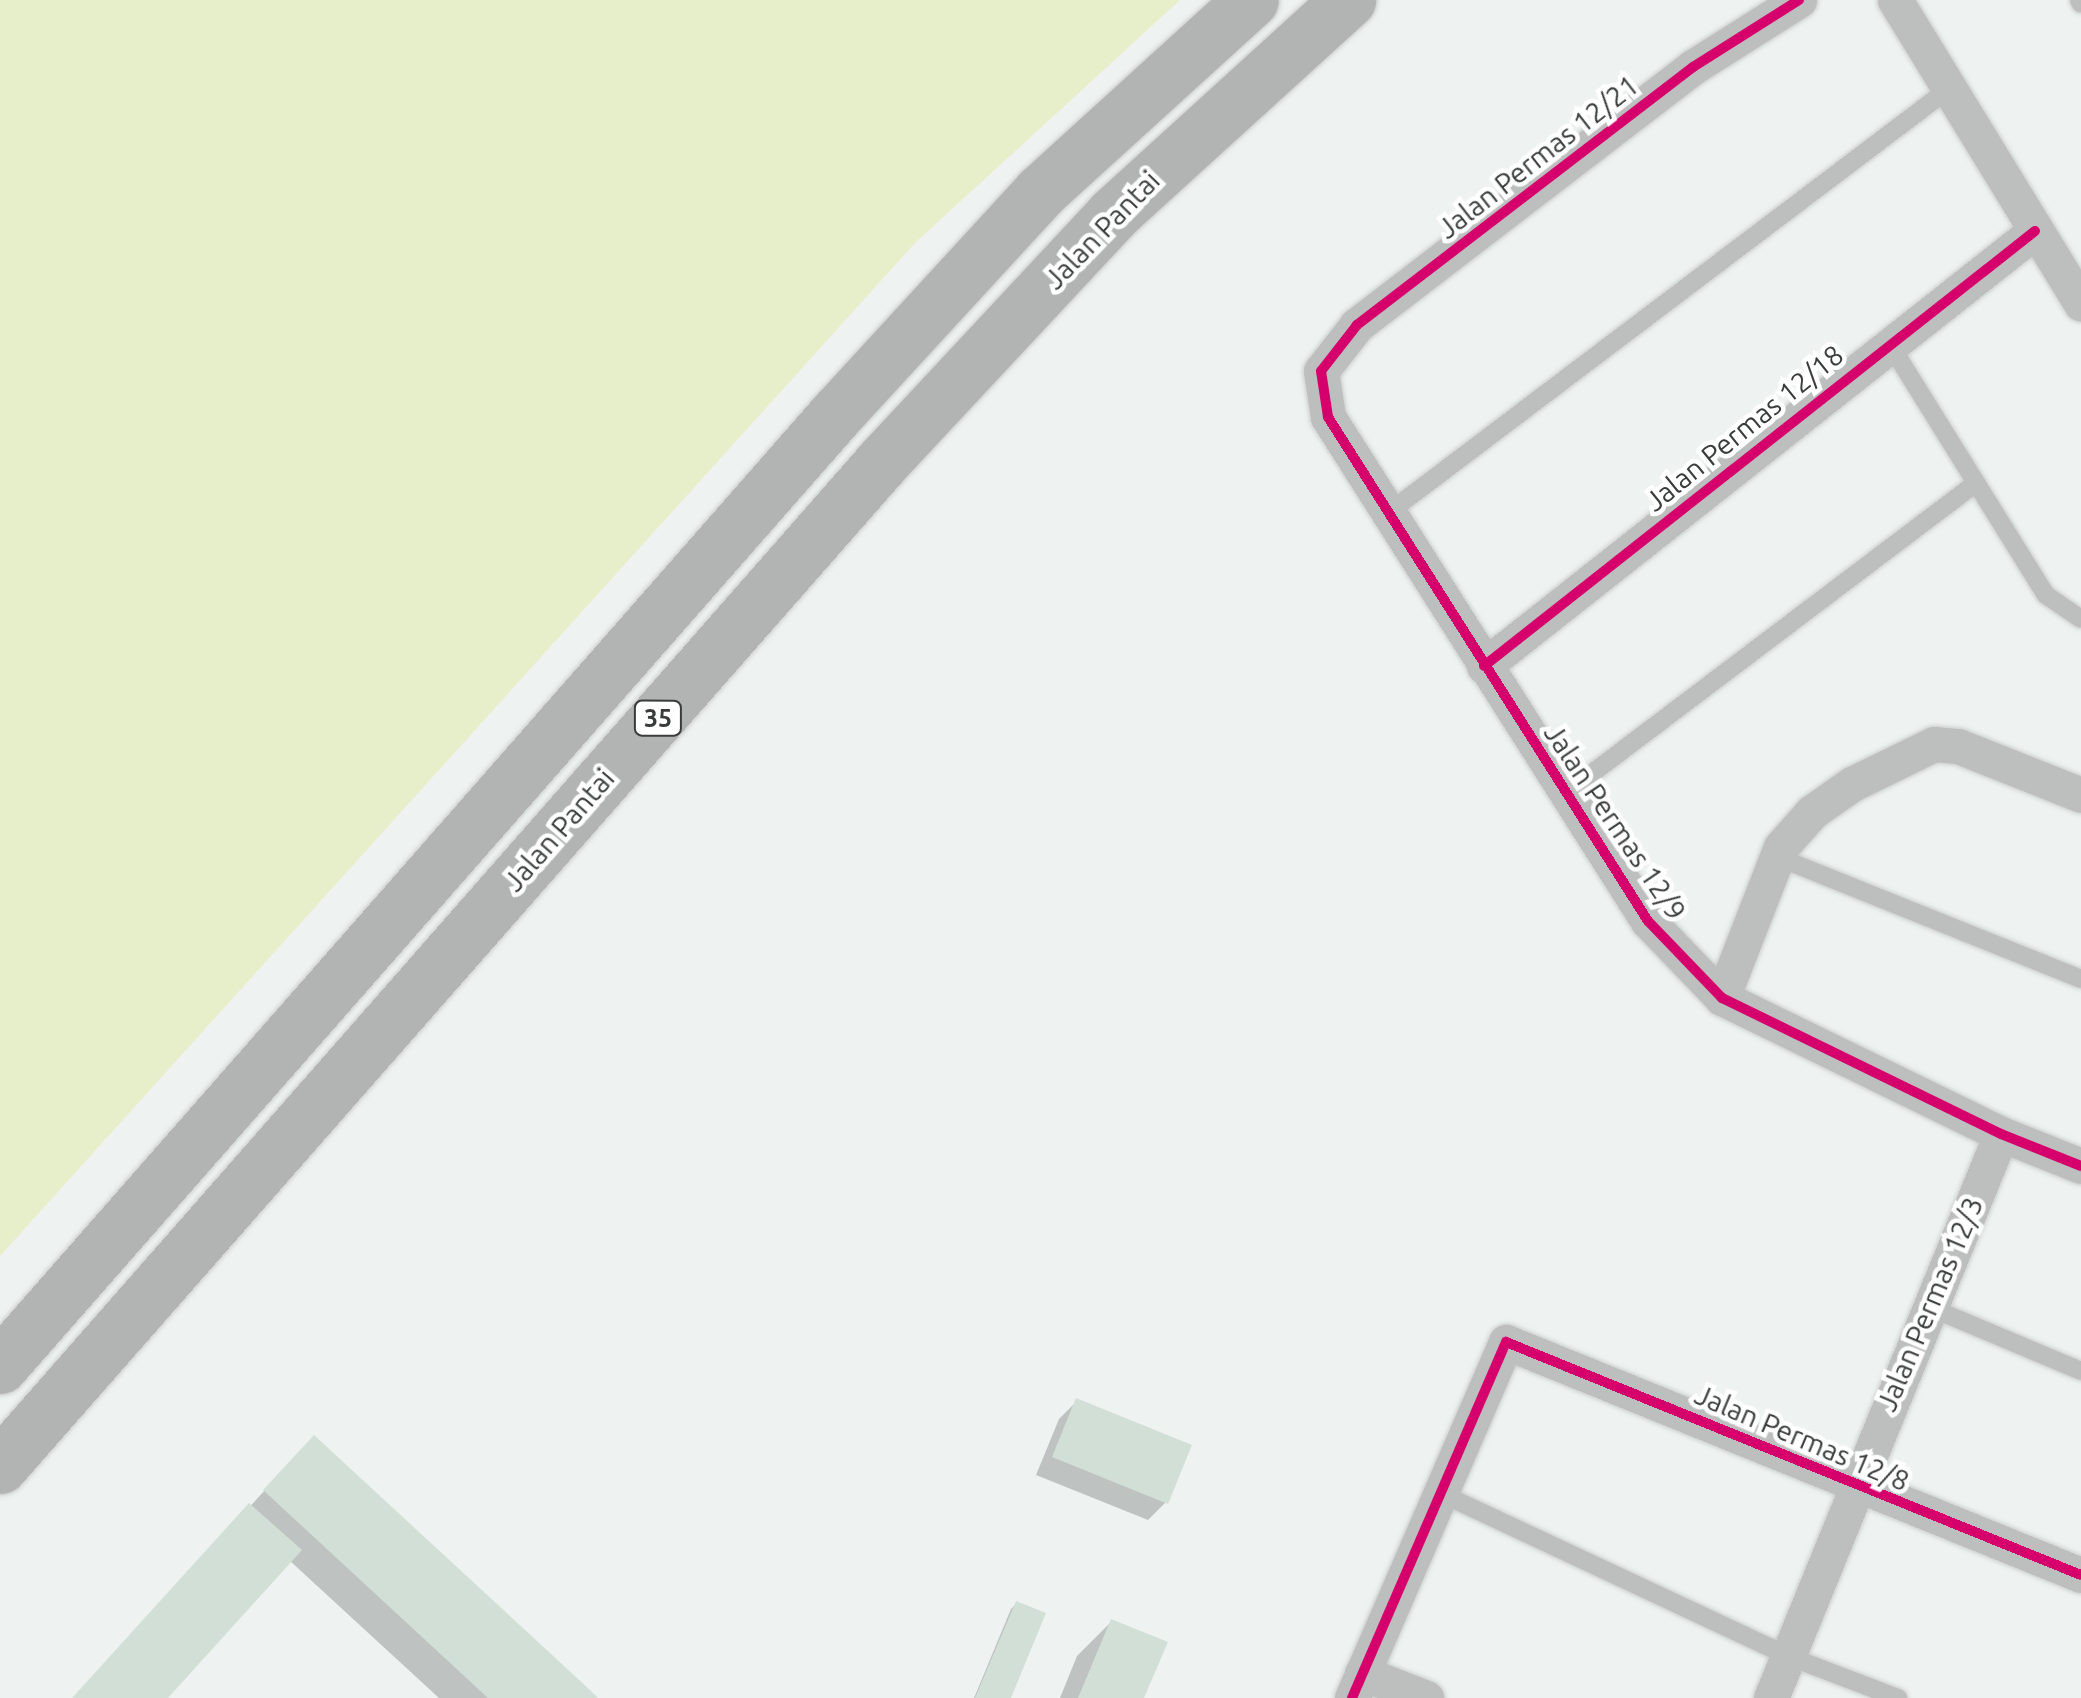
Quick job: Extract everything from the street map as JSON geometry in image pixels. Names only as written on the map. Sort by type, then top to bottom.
[{"type":"highway","name":"35","points":[[0,1366],[878,368],[1040,192],[1250,0]]},
{"type":"highway","name":"Jalan Pantai","points":[[0,1466],[882,462],[1114,214],[1348,0]]},
{"type":"street","name":"Jalan Permas 12/21","points":[[1321,371],[1373,314],[1693,67],[1800,0]]},
{"type":"street","points":[[1895,0],[1946,91],[2081,304]]},
{"type":"street","name":"Jalan Permas 12/18","points":[[1484,666],[1888,341],[2035,231]]},
{"type":"street","name":"Jalan Permas 12/9","points":[[1321,371],[1328,417],[1648,922],[1722,998],[2002,1134],[2081,1166]]},
{"type":"street","points":[[1722,998],[1775,856],[1812,812],[1934,744],[1958,746],[2081,795]]},
{"type":"street","name":"Jalan Permas 12/3","points":[[1771,1698],[1854,1486],[2002,1134]]},
{"type":"street","name":"Jalan Permas 12/8","points":[[1438,1492],[1506,1342],[2081,1576]]},
{"type":"street","points":[[1426,1698],[1357,1685],[1438,1492]]},
{"type":"lane","points":[[1388,513],[1946,91]]},
{"type":"lane","points":[[1888,341],[2046,595],[2081,619]]},
{"type":"lane","points":[[1566,793],[1976,483]]},
{"type":"lane","points":[[1775,856],[2081,979]]},
{"type":"lane","points":[[1929,1307],[2081,1371]]},
{"type":"lane","points":[[1438,1492],[1788,1656],[1898,1698]]},
{"type":"green space","points":[[0,0],[1180,0],[915,243],[0,1256]]},
{"type":"building","points":[[1076,1398],[1192,1445],[1168,1504],[1052,1457]]},
{"type":"building","points":[[314,1435],[598,1698],[488,1698],[263,1490]]},
{"type":"building","points":[[249,1503],[302,1550],[168,1698],[72,1698]]},
{"type":"building","points":[[1016,1601],[1046,1613],[1011,1698],[975,1698]]},
{"type":"building","points":[[1111,1619],[1168,1642],[1144,1698],[1078,1698]]},
{"type":"cycle path","points":[[1799,0],[1693,67],[1357,325],[1321,371],[1328,417],[1648,921],[1722,998],[2001,1134],[2081,1166]]},
{"type":"cycle path","points":[[1484,666],[2035,231]]},
{"type":"cycle path","points":[[1352,1698],[1506,1342],[2081,1575]]}]
